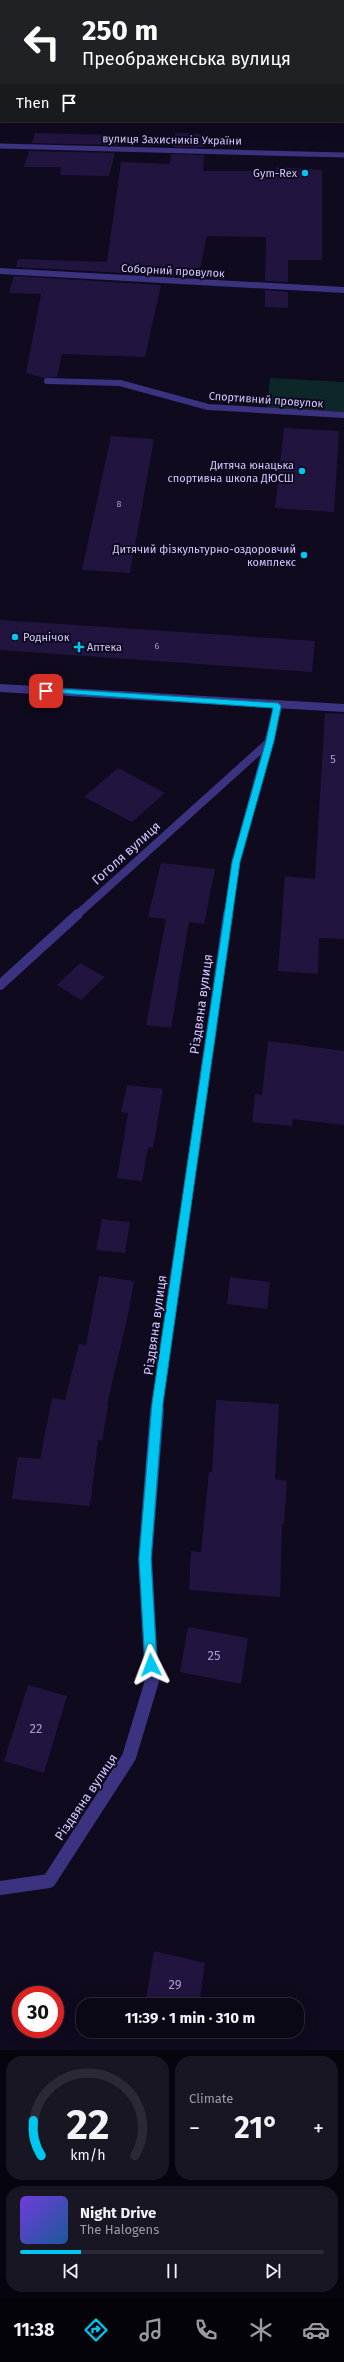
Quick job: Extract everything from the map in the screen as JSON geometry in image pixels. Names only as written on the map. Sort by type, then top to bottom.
[{"type":"street","name":"вулиця Захисників України","points":[[0,146],[344,155]]},
{"type":"street","name":"Соборний провулок","points":[[0,271],[344,290]]},
{"type":"street","name":"Спортивний провулок","points":[[47,381],[120,383],[208,408],[344,415]]},
{"type":"street","points":[[0,688],[278,706],[344,708]]},
{"type":"street","name":"Різдвяна вулиця","points":[[0,1888],[48,1880],[130,1757],[152,1680],[145,1559],[158,1403],[236,862],[270,741],[278,706]]},
{"type":"street","name":"Гоголя вулиця","points":[[0,985],[270,741]]},
{"type":"green space","points":[[270,378],[344,382],[344,412],[267,408]]},
{"type":"building","points":[[35,133],[119,135],[117,145],[32,143]]},
{"type":"building","points":[[175,133],[205,134],[204,147],[173,147]]},
{"type":"building","points":[[29,151],[115,153],[109,176],[60,175],[61,167],[24,167]]},
{"type":"building","points":[[171,154],[204,155],[203,171],[276,171],[276,167],[322,170],[322,260],[288,260],[288,282],[265,281],[266,237],[207,236],[198,277],[16,267],[18,259],[107,262],[121,162],[170,164]]},
{"type":"building","points":[[14,276],[161,285],[145,357],[62,354],[57,377],[43,378],[26,373],[41,294],[9,293]]},
{"type":"building","points":[[265,290],[288,292],[288,308],[265,307]]},
{"type":"building","points":[[284,428],[339,431],[334,512],[275,508]]},
{"type":"building","points":[[111,436],[154,439],[130,573],[82,570]]},
{"type":"building","points":[[0,620],[315,641],[312,672],[0,650]]},
{"type":"building","points":[[325,713],[344,714],[344,939],[319,938],[318,974],[278,971],[285,876],[315,879]]},
{"type":"building","points":[[118,768],[165,793],[132,822],[84,797]]},
{"type":"building","points":[[161,863],[215,869],[204,924],[189,922],[171,1028],[146,1025],[166,919],[148,917]]},
{"type":"building","points":[[80,963],[105,977],[81,1000],[57,985]]},
{"type":"building","points":[[268,1041],[344,1051],[344,1125],[293,1119],[292,1126],[252,1122],[255,1094],[262,1095]]},
{"type":"building","points":[[127,1085],[163,1089],[153,1148],[148,1147],[142,1181],[117,1178],[128,1113],[121,1112]]},
{"type":"building","points":[[102,1219],[130,1222],[125,1253],[96,1250]]},
{"type":"building","points":[[99,1276],[134,1281],[129,1310],[107,1405],[102,1441],[98,1440],[90,1506],[12,1499],[18,1457],[40,1459],[52,1398],[65,1400],[79,1344],[86,1345]]},
{"type":"building","points":[[230,1277],[270,1282],[267,1309],[227,1304]]},
{"type":"building","points":[[216,1400],[279,1404],[275,1479],[287,1481],[284,1524],[282,1524],[280,1597],[189,1590],[191,1551],[201,1552],[209,1472],[212,1472]]},
{"type":"building","points":[[188,1627],[248,1638],[241,1684],[180,1672]]},
{"type":"building","points":[[28,1685],[67,1696],[44,1773],[4,1761]]},
{"type":"building","points":[[154,1951],[205,1963],[200,1998],[146,1998]]},
{"type":"place","name":"Gym-Rex","points":[[305,173]]},
{"type":"place","name":"Дитяча юнацька спортивна школа ДЮСШ","points":[[302,471]]},
{"type":"place","name":"Дитячий фізкультурно-оздоровчий комплекс","points":[[304,555]]},
{"type":"place","name":"Роднічок","points":[[15,637]]},
{"type":"place","name":"Аптека","points":[[79,647]]},
{"type":"route","points":[[46,691],[278,706],[270,741],[236,862],[158,1403],[145,1559],[151,1665]]}]
